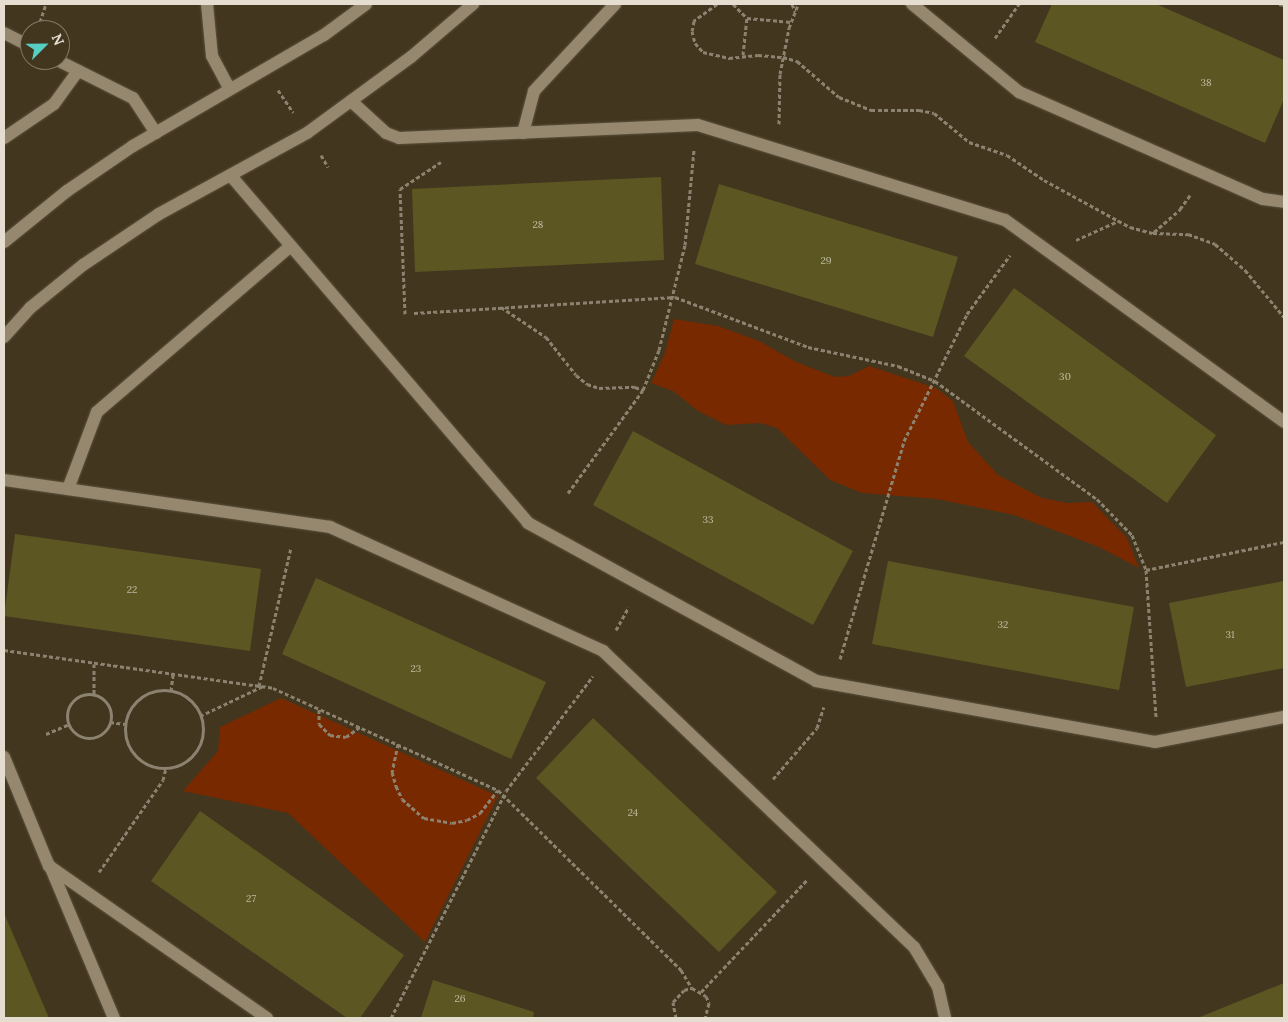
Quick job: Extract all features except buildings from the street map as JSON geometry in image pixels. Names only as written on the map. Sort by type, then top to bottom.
[{"type":"lane","points":[[207,4],[212,56],[230,90]]},
{"type":"lane","points":[[4,242],[67,191],[156,133],[324,35],[366,4]]},
{"type":"lane","points":[[4,337],[30,308],[83,264],[159,214],[307,134],[411,57],[473,4]]},
{"type":"lane","points":[[523,133],[534,90],[614,4]]},
{"type":"lane","points":[[912,4],[1019,92],[1263,200],[1284,202]]},
{"type":"lane","points":[[4,33],[20,41]]},
{"type":"lane","points":[[70,67],[133,98],[156,133]]},
{"type":"lane","points":[[4,138],[54,104],[78,71]]},
{"type":"lane","points":[[351,101],[386,133],[398,138],[698,125],[1005,220],[1284,422]]},
{"type":"lane","points":[[232,176],[528,523],[816,681],[1133,740],[1158,742],[1284,717]]},
{"type":"lane","points":[[68,489],[97,412],[291,246]]},
{"type":"lane","points":[[4,480],[330,527],[605,652],[914,947],[938,987],[945,1018]]},
{"type":"lane","points":[[4,757],[114,1018]]},
{"type":"lane","points":[[49,866],[267,1018]]},
{"type":"path","points":[[41,20],[46,4]]},
{"type":"path","points":[[717,4],[694,21],[692,31],[696,43],[703,52],[717,57],[743,55],[783,57],[797,61],[839,97],[871,110],[919,110],[934,113],[969,142],[1007,155],[1044,180],[1130,227],[1153,233],[1188,234],[1215,244],[1245,270],[1277,306],[1284,317]]},
{"type":"path","points":[[733,4],[747,18],[791,22]]},
{"type":"path","points":[[792,4],[795,11]]},
{"type":"path","points":[[778,149],[783,57],[791,22],[798,4]]},
{"type":"path","points":[[980,59],[1019,4]]},
{"type":"path","points":[[1279,4],[1284,5]]},
{"type":"path","points":[[743,55],[747,18]]},
{"type":"path","points":[[273,81],[298,120]]},
{"type":"path","points":[[568,493],[643,390],[675,297],[685,244],[695,146]]},
{"type":"path","points":[[319,152],[328,167]]},
{"type":"path","points":[[405,314],[400,189],[446,159]]},
{"type":"path","points":[[757,797],[816,728],[832,684],[904,441],[967,314],[1013,251]]},
{"type":"path","points":[[414,313],[675,297],[799,344],[898,366],[934,381],[1114,515],[1132,535],[1146,570],[1158,742]]},
{"type":"path","points":[[1277,306],[1284,306]]},
{"type":"path","points":[[501,307],[546,337],[576,375],[587,384],[643,390]]},
{"type":"path","points":[[1146,570],[1284,542]]},
{"type":"path","points":[[261,686],[292,544]]},
{"type":"path","points":[[391,1018],[504,796],[591,680],[640,584]]},
{"type":"path","points":[[4,650],[261,686],[319,708],[498,790],[681,970],[692,988],[701,992],[709,1004],[705,1018]]},
{"type":"path","points":[[94,664],[94,695]]},
{"type":"path","points":[[171,691],[173,674]]},
{"type":"path","points":[[200,716],[261,686]]},
{"type":"path","points":[[171,691],[188,698],[200,716],[203,734],[199,746],[180,765],[166,768],[152,766],[131,750],[125,724],[129,711],[138,700],[148,693],[171,691]]},
{"type":"path","points":[[94,695],[107,703],[110,722],[106,730],[89,738],[79,735],[70,724],[68,710],[73,702],[81,696],[94,695]]},
{"type":"path","points":[[319,708],[320,724],[330,735],[346,737],[360,727]]},
{"type":"path","points":[[110,722],[125,724]]},
{"type":"path","points":[[46,734],[70,724]]},
{"type":"path","points":[[398,744],[392,772],[396,786],[402,799],[424,818],[452,823],[467,820],[480,812],[498,790]]},
{"type":"path","points":[[85,891],[163,780],[166,768]]},
{"type":"path","points":[[701,992],[810,877]]},
{"type":"path","points":[[676,1018],[673,1002],[684,990],[692,988]]},
{"type":"shaded area","points":[[674,319],[718,326],[759,341],[796,362],[835,377],[849,376],[869,366],[936,388],[953,401],[968,442],[998,475],[1042,498],[1067,503],[1092,502],[1127,538],[1139,568],[1099,547],[1014,515],[937,499],[862,493],[830,480],[777,428],[760,423],[726,425],[698,411],[673,391],[651,383],[665,353]]},
{"type":"shaded area","points":[[281,698],[498,796],[425,942],[288,813],[183,791],[218,751],[220,727]]}]
